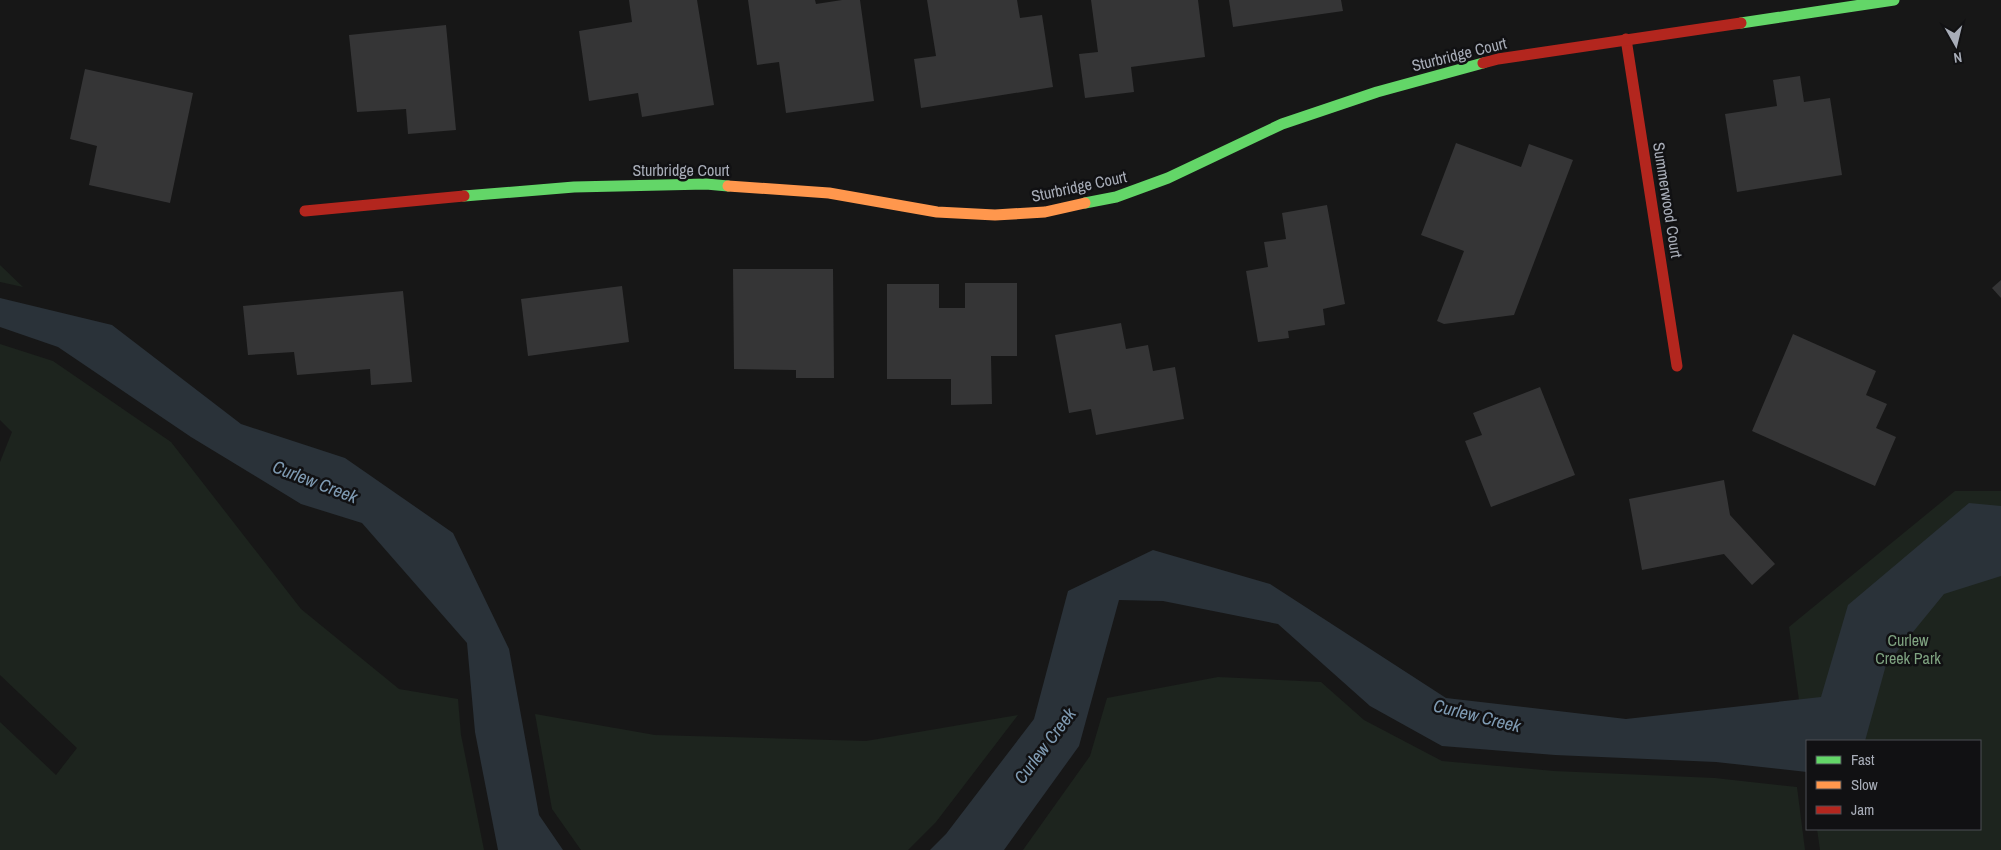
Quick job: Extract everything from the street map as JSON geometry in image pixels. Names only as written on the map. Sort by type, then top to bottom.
[{"type":"street","name":"Sturbridge Court","points":[[305,211],[428,198],[574,187],[706,184],[829,193],[937,212],[995,216],[1045,212],[1124,194],[1168,178],[1282,124],[1377,92],[1498,59],[1894,0]]},
{"type":"street","name":"Summerwood Court","points":[[1626,39],[1677,366]]},
{"type":"green space","points":[[0,265],[23,287],[0,282]]},
{"type":"green space","points":[[0,344],[53,361],[171,442],[301,609],[399,689],[458,699],[461,735],[484,850],[0,850],[0,722],[56,775],[77,748],[0,675],[0,462],[12,432],[0,420]]},
{"type":"green space","name":"Curlew Creek Park","points":[[1955,491],[2001,491],[2001,850],[1820,850],[1817,830],[1981,830],[1981,740],[1806,740],[1806,752],[1789,627]]},
{"type":"green space","points":[[1218,677],[1321,682],[1364,720],[1442,761],[1554,771],[1715,778],[1797,787],[1805,850],[1023,850],[1090,756],[1107,698]]},
{"type":"green space","points":[[535,714],[655,735],[866,741],[1018,715],[936,822],[908,850],[581,850],[552,809]]},
{"type":"water","name":"Curlew Creek","points":[[0,298],[112,325],[241,424],[345,458],[453,533],[509,649],[539,815],[563,850],[498,850],[475,732],[467,643],[362,523],[301,504],[191,437],[58,347],[0,327]]},
{"type":"water","name":"Curlew Creek","points":[[1969,503],[2001,506],[2001,576],[1944,594],[1886,665],[1865,740],[1806,740],[1806,772],[1716,762],[1555,755],[1442,746],[1370,706],[1278,624],[1163,601],[1119,600],[1079,746],[1004,850],[930,850],[946,834],[1034,719],[1068,591],[1153,550],[1270,584],[1446,698],[1626,719],[1821,697],[1848,605]]},
{"type":"building","points":[[629,0],[697,0],[714,105],[642,117],[638,93],[589,101],[579,31],[632,22]]},
{"type":"building","points":[[748,0],[815,0],[816,4],[842,0],[860,0],[874,101],[786,113],[779,62],[757,65]]},
{"type":"building","points":[[927,0],[1017,0],[1020,18],[1042,15],[1053,87],[921,108],[914,59],[936,56]]},
{"type":"building","points":[[1091,0],[1198,0],[1205,57],[1131,67],[1134,92],[1085,98],[1079,54],[1098,52]]},
{"type":"building","points":[[1229,0],[1341,0],[1343,11],[1233,27]]},
{"type":"building","points":[[446,25],[456,130],[408,134],[406,109],[357,112],[349,35]]},
{"type":"building","points":[[85,69],[193,93],[170,203],[89,185],[97,146],[70,139]]},
{"type":"building","points":[[1800,76],[1804,102],[1830,98],[1842,175],[1737,192],[1725,114],[1777,106],[1773,80]]},
{"type":"building","points":[[1456,143],[1521,167],[1529,144],[1573,160],[1514,315],[1444,324],[1437,321],[1464,251],[1421,235]]},
{"type":"building","points":[[1327,205],[1345,304],[1323,309],[1325,325],[1288,331],[1289,338],[1258,342],[1246,271],[1268,267],[1264,242],[1286,239],[1282,213]]},
{"type":"building","points":[[733,269],[833,269],[834,378],[796,378],[796,370],[734,369]]},
{"type":"building","points":[[2001,280],[2001,298],[1992,288]]},
{"type":"building","points":[[965,283],[1017,283],[1017,356],[991,356],[992,404],[951,405],[951,379],[887,379],[887,284],[939,284],[939,308],[965,308]]},
{"type":"building","points":[[622,286],[629,342],[528,356],[521,299]]},
{"type":"building","points":[[403,291],[412,382],[371,385],[370,369],[297,375],[294,352],[248,355],[243,306]]},
{"type":"building","points":[[1121,323],[1126,349],[1148,345],[1153,371],[1175,367],[1184,419],[1096,435],[1091,409],[1069,413],[1055,335]]},
{"type":"building","points":[[1793,334],[1876,371],[1866,395],[1887,404],[1876,428],[1896,437],[1875,486],[1752,431]]},
{"type":"building","points":[[1540,387],[1575,475],[1491,507],[1465,441],[1482,435],[1473,413]]},
{"type":"building","points":[[1724,480],[1730,515],[1775,564],[1752,585],[1724,554],[1642,570],[1629,499]]},
{"type":"traffic: fast","points":[[1741,23],[1894,0]]},
{"type":"traffic: fast","points":[[1085,203],[1116,197],[1168,178],[1282,124],[1377,92],[1483,63]]},
{"type":"traffic: fast","points":[[464,196],[574,187],[706,184],[728,186]]},
{"type":"traffic: slow","points":[[728,186],[829,193],[937,212],[995,215],[1045,212],[1085,203]]},
{"type":"traffic: jam","points":[[1483,63],[1498,59],[1741,23]]},
{"type":"traffic: jam","points":[[1626,39],[1677,366]]},
{"type":"traffic: jam","points":[[305,211],[464,196]]}]
